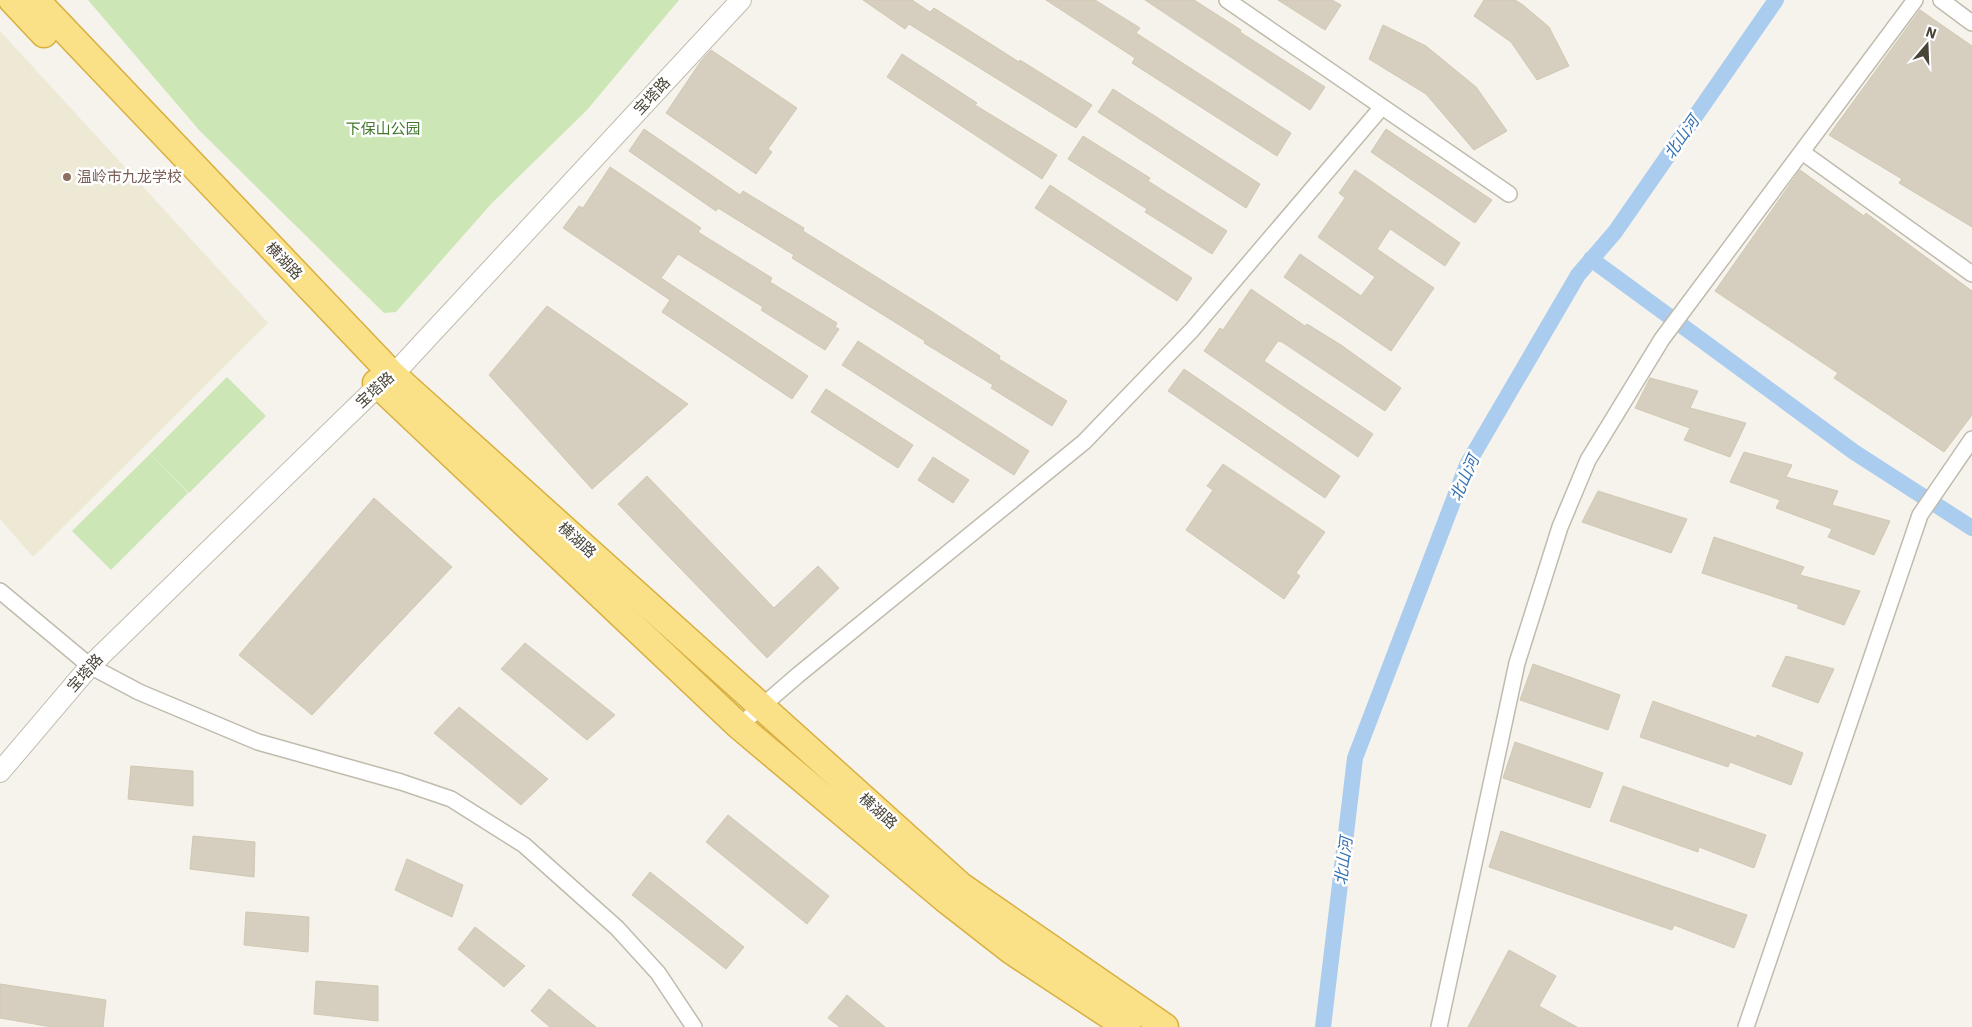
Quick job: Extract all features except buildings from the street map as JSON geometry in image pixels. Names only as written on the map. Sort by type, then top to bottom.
[{"type":"highway","name":"横湖路","points":[[12,0],[386,380],[738,726],[945,899],[1013,952],[1127,1027]]},
{"type":"highway","name":"横湖路","points":[[36,0],[386,380],[761,706],[961,886],[1165,1027]]},
{"type":"street","name":"宝塔路","points":[[0,772],[90,666],[386,380],[741,0]]},
{"type":"street","points":[[1227,0],[1508,194]]},
{"type":"street","points":[[1439,1027],[1517,663],[1557,536],[1588,460],[1662,339],[1915,0]]},
{"type":"street","points":[[1941,0],[1972,23]]},
{"type":"street","points":[[738,726],[1084,442],[1192,330],[1382,107]]},
{"type":"street","points":[[1802,152],[1972,274]]},
{"type":"street","points":[[1746,1027],[1920,515],[1972,439]]},
{"type":"street","points":[[0,591],[90,666],[139,692],[258,742],[401,782],[451,799],[524,845],[617,928],[658,973],[694,1027]]},
{"type":"shaded area","name":"温岭市九龙学校","points":[[0,31],[268,323],[33,557],[0,519]]},
{"type":"green space","name":"下保山公园","points":[[88,0],[679,0],[587,110],[491,204],[396,312],[384,313],[199,130]]},
{"type":"green space","points":[[227,377],[266,416],[189,493],[150,454]]},
{"type":"green space","points":[[150,454],[188,493],[111,570],[72,531]]},
{"type":"waterway","name":"北山河","points":[[1323,1027],[1355,758],[1467,465],[1578,275],[1615,232],[1776,0]]},
{"type":"waterway","points":[[1591,259],[1854,452],[1972,528]]},
{"type":"place","name":"温岭市九龙学校","points":[[67,177]]}]
